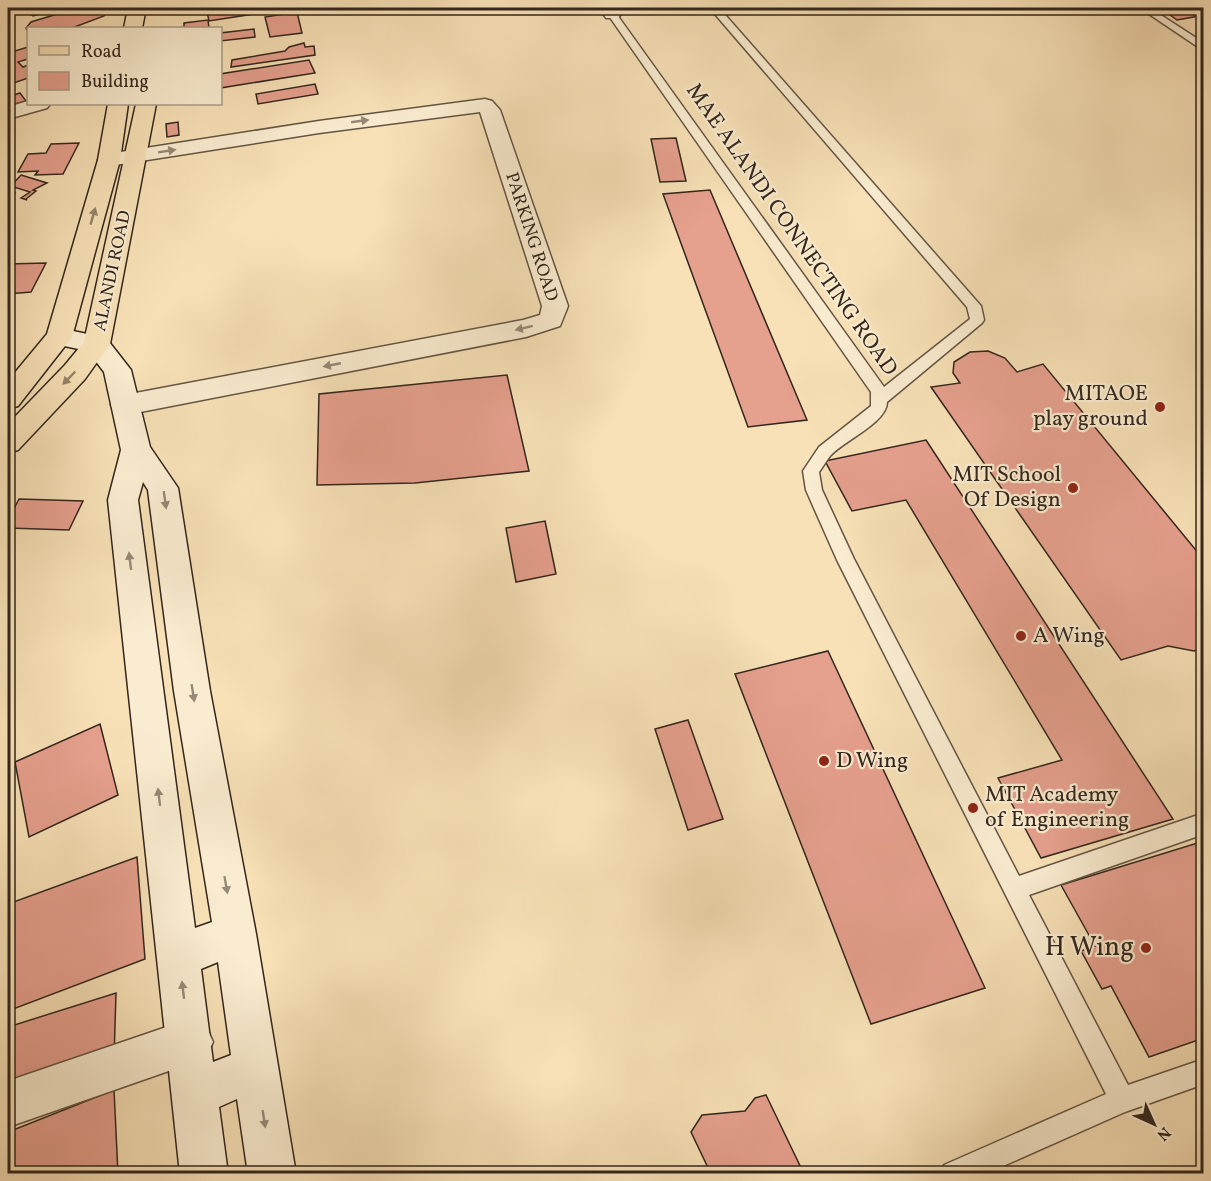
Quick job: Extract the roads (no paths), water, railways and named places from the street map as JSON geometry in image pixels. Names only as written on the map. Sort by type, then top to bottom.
[{"type":"main road","points":[[133,27],[137,8]]},
{"type":"main road","points":[[1194,8],[1203,13]]},
{"type":"main road","points":[[8,113],[36,105]]},
{"type":"main road","name":"ALANDI ROAD","points":[[8,399],[59,337],[109,160],[118,105]]},
{"type":"main road","name":"ALANDI ROAD","points":[[8,442],[75,372],[97,344],[146,105]]},
{"type":"main road","name":"PARKING ROAD","points":[[109,160],[385,117],[485,105],[490,110],[555,306],[551,320],[526,328],[125,405]]},
{"type":"main road","points":[[59,337],[97,344],[117,370],[136,450],[164,488],[200,735],[235,934],[272,1173]]},
{"type":"main road","points":[[136,450],[123,500],[190,1041],[204,1173]]},
{"type":"main road","points":[[135,597],[177,585]]},
{"type":"main road","points":[[153,751],[200,735]]},
{"type":"main road","points":[[178,956],[235,934]]},
{"type":"main road","points":[[8,1104],[190,1041]]},
{"type":"main road","points":[[195,1094],[256,1067]]},
{"type":"lane","points":[[1144,8],[1203,48]]},
{"type":"lane","name":"MAE ALANDI CONNECTING ROAD","points":[[610,11],[879,391],[879,408],[825,451],[811,471],[814,490],[846,560],[1122,1100]]},
{"type":"lane","points":[[717,11],[974,306],[977,320],[879,400]]},
{"type":"lane","points":[[1014,889],[1203,823]]},
{"type":"lane","points":[[953,1173],[1122,1100],[1203,1071]]},
{"type":"place","name":"MITAOE play ground","points":[[1160,407]]},
{"type":"place","name":"MIT School Of Design","points":[[1073,488]]},
{"type":"place","name":"A Wing","points":[[1021,636]]},
{"type":"place","name":"D Wing","points":[[824,761]]},
{"type":"place","name":"MIT Academy of Engineering","points":[[973,808]]},
{"type":"place","name":"H Wing","points":[[1146,948]]}]
